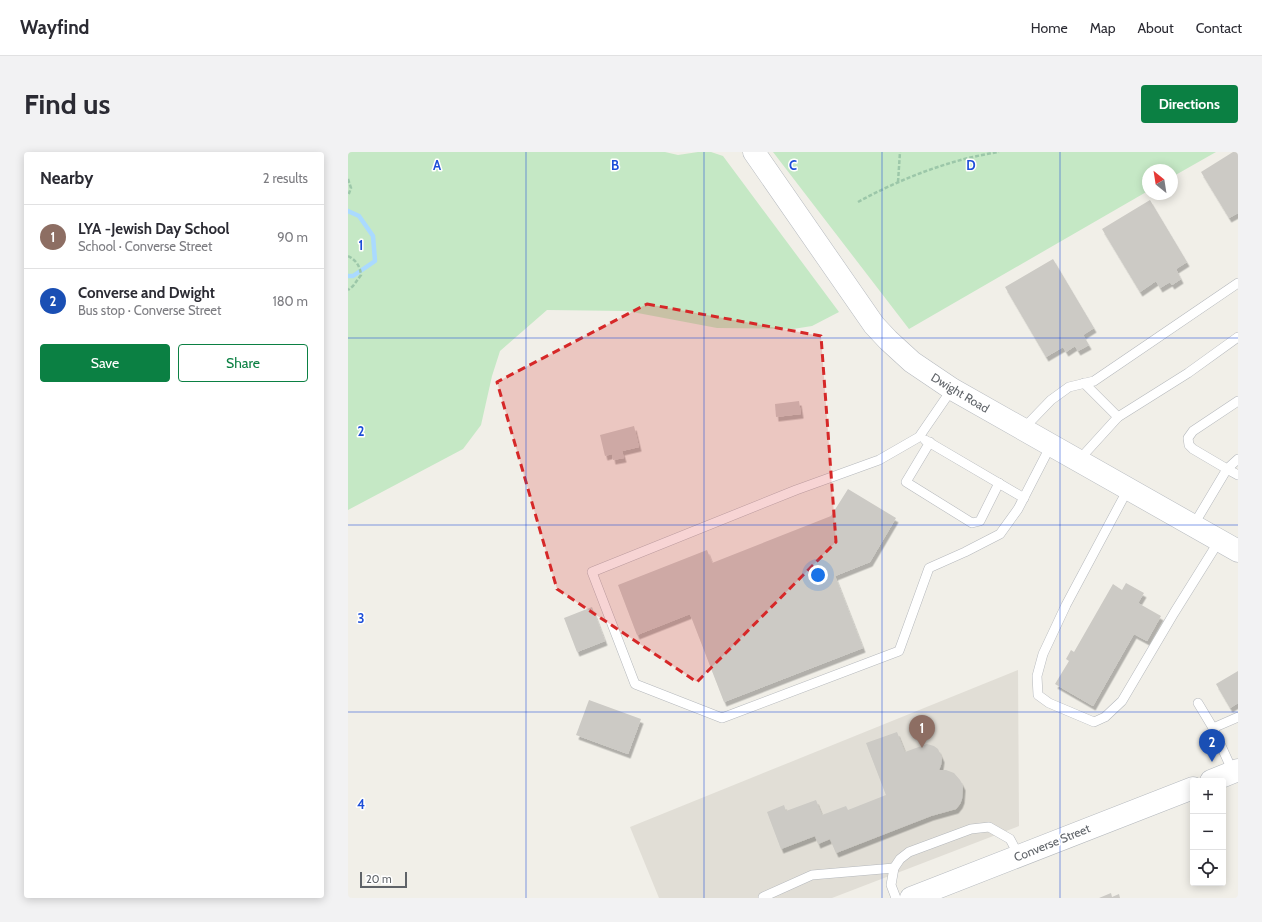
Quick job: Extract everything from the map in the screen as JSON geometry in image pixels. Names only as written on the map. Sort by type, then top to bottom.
[{"type":"main road","name":"Dwight Road","points":[[754,152],[874,325],[912,362],[932,377],[952,389],[1238,552]]},
{"type":"main road","points":[[1218,778],[1236,771]]},
{"type":"main road","name":"Converse Street","points":[[911,898],[1190,789]]},
{"type":"lane","points":[[1023,429],[1051,400],[1069,387],[1094,381],[1238,283]]},
{"type":"lane","points":[[1078,461],[1118,418],[1188,373],[1238,338]]},
{"type":"lane","points":[[1084,383],[1118,418]]},
{"type":"lane","points":[[952,389],[919,437],[879,460],[796,490],[592,572],[635,684],[722,718],[899,651],[929,568],[1000,534],[1018,509],[1051,446]]},
{"type":"lane","points":[[1238,401],[1193,431],[1188,438],[1189,444],[1193,449],[1238,475]]},
{"type":"lane","points":[[919,437],[930,442],[1024,498]]},
{"type":"lane","points":[[930,442],[906,482],[972,523],[980,520],[999,483]]},
{"type":"lane","points":[[1193,526],[1227,469],[1238,459]]},
{"type":"lane","points":[[1128,490],[1066,606],[1043,654],[1037,676],[1038,695],[1049,703],[1094,722],[1104,717],[1122,701],[1219,541]]},
{"type":"lane","points":[[1198,703],[1236,771]]},
{"type":"lane","points":[[1213,728],[1238,717]]},
{"type":"lane","points":[[896,898],[891,885],[894,868],[900,859],[909,852],[972,829],[989,827],[1010,839],[1019,856]]},
{"type":"lane","points":[[763,897],[812,874],[894,868]]},
{"type":"path","points":[[898,182],[900,152]]},
{"type":"path","points":[[858,202],[898,182],[922,173],[972,157],[999,152]]},
{"type":"path","points":[[348,178],[351,188],[348,196]]},
{"type":"path","points":[[348,256],[354,259],[360,269],[361,275],[348,290]]},
{"type":"highlighted area","points":[[647,304],[821,336],[836,542],[697,682],[557,589],[497,382]]},
{"type":"shaded area","points":[[1018,670],[1019,826],[832,898],[659,898],[630,827]]},
{"type":"green space","points":[[348,152],[665,152],[678,155],[711,152],[723,156],[839,312],[812,326],[793,329],[717,328],[627,311],[547,310],[500,351],[492,376],[481,425],[463,449],[348,510]]},
{"type":"green space","points":[[773,152],[1216,152],[1178,174],[1178,164],[1142,164],[1142,194],[909,329]]},
{"type":"building","points":[[1233,152],[1238,152],[1238,213],[1229,218],[1201,172]]},
{"type":"building","points":[[1150,200],[1187,262],[1176,269],[1181,279],[1172,285],[1170,282],[1160,288],[1156,281],[1140,292],[1102,229]]},
{"type":"building","points":[[1053,259],[1094,328],[1083,335],[1089,345],[1078,351],[1075,346],[1066,352],[1063,347],[1046,357],[1005,287]]},
{"type":"building","points":[[799,401],[801,414],[776,417],[775,404]]},
{"type":"building","points":[[634,426],[639,447],[622,451],[624,458],[613,460],[612,454],[605,456],[600,435]]},
{"type":"building","points":[[848,489],[896,518],[870,562],[835,576],[863,648],[724,702],[690,614],[637,635],[618,585],[707,550],[712,563],[831,516]]},
{"type":"building","points":[[1126,583],[1144,593],[1138,603],[1161,616],[1147,641],[1134,634],[1093,706],[1055,684],[1069,661],[1066,659],[1071,650],[1074,652],[1113,584],[1122,590]]},
{"type":"building","points":[[592,607],[605,641],[577,652],[564,618]]},
{"type":"building","points":[[1238,671],[1238,703],[1230,708],[1216,684]]},
{"type":"building","points":[[589,700],[641,719],[628,754],[576,735]]},
{"type":"building","points":[[897,732],[905,752],[927,744],[938,749],[942,758],[939,770],[946,770],[954,773],[963,786],[962,799],[956,809],[931,816],[836,853],[830,839],[818,844],[815,836],[781,849],[767,812],[784,805],[786,811],[816,800],[822,815],[846,806],[848,810],[886,795],[866,743]]},
{"type":"building","points":[[1111,893],[1112,897],[1119,894],[1120,898],[1099,898]]},
{"type":"waterway","points":[[348,211],[359,216],[373,236],[375,261],[353,276],[348,276]]},
{"type":"place","name":"LYA -Jewish Day School","points":[[922,748]]},
{"type":"place","name":"Converse and Dwight","points":[[1212,762]]}]
